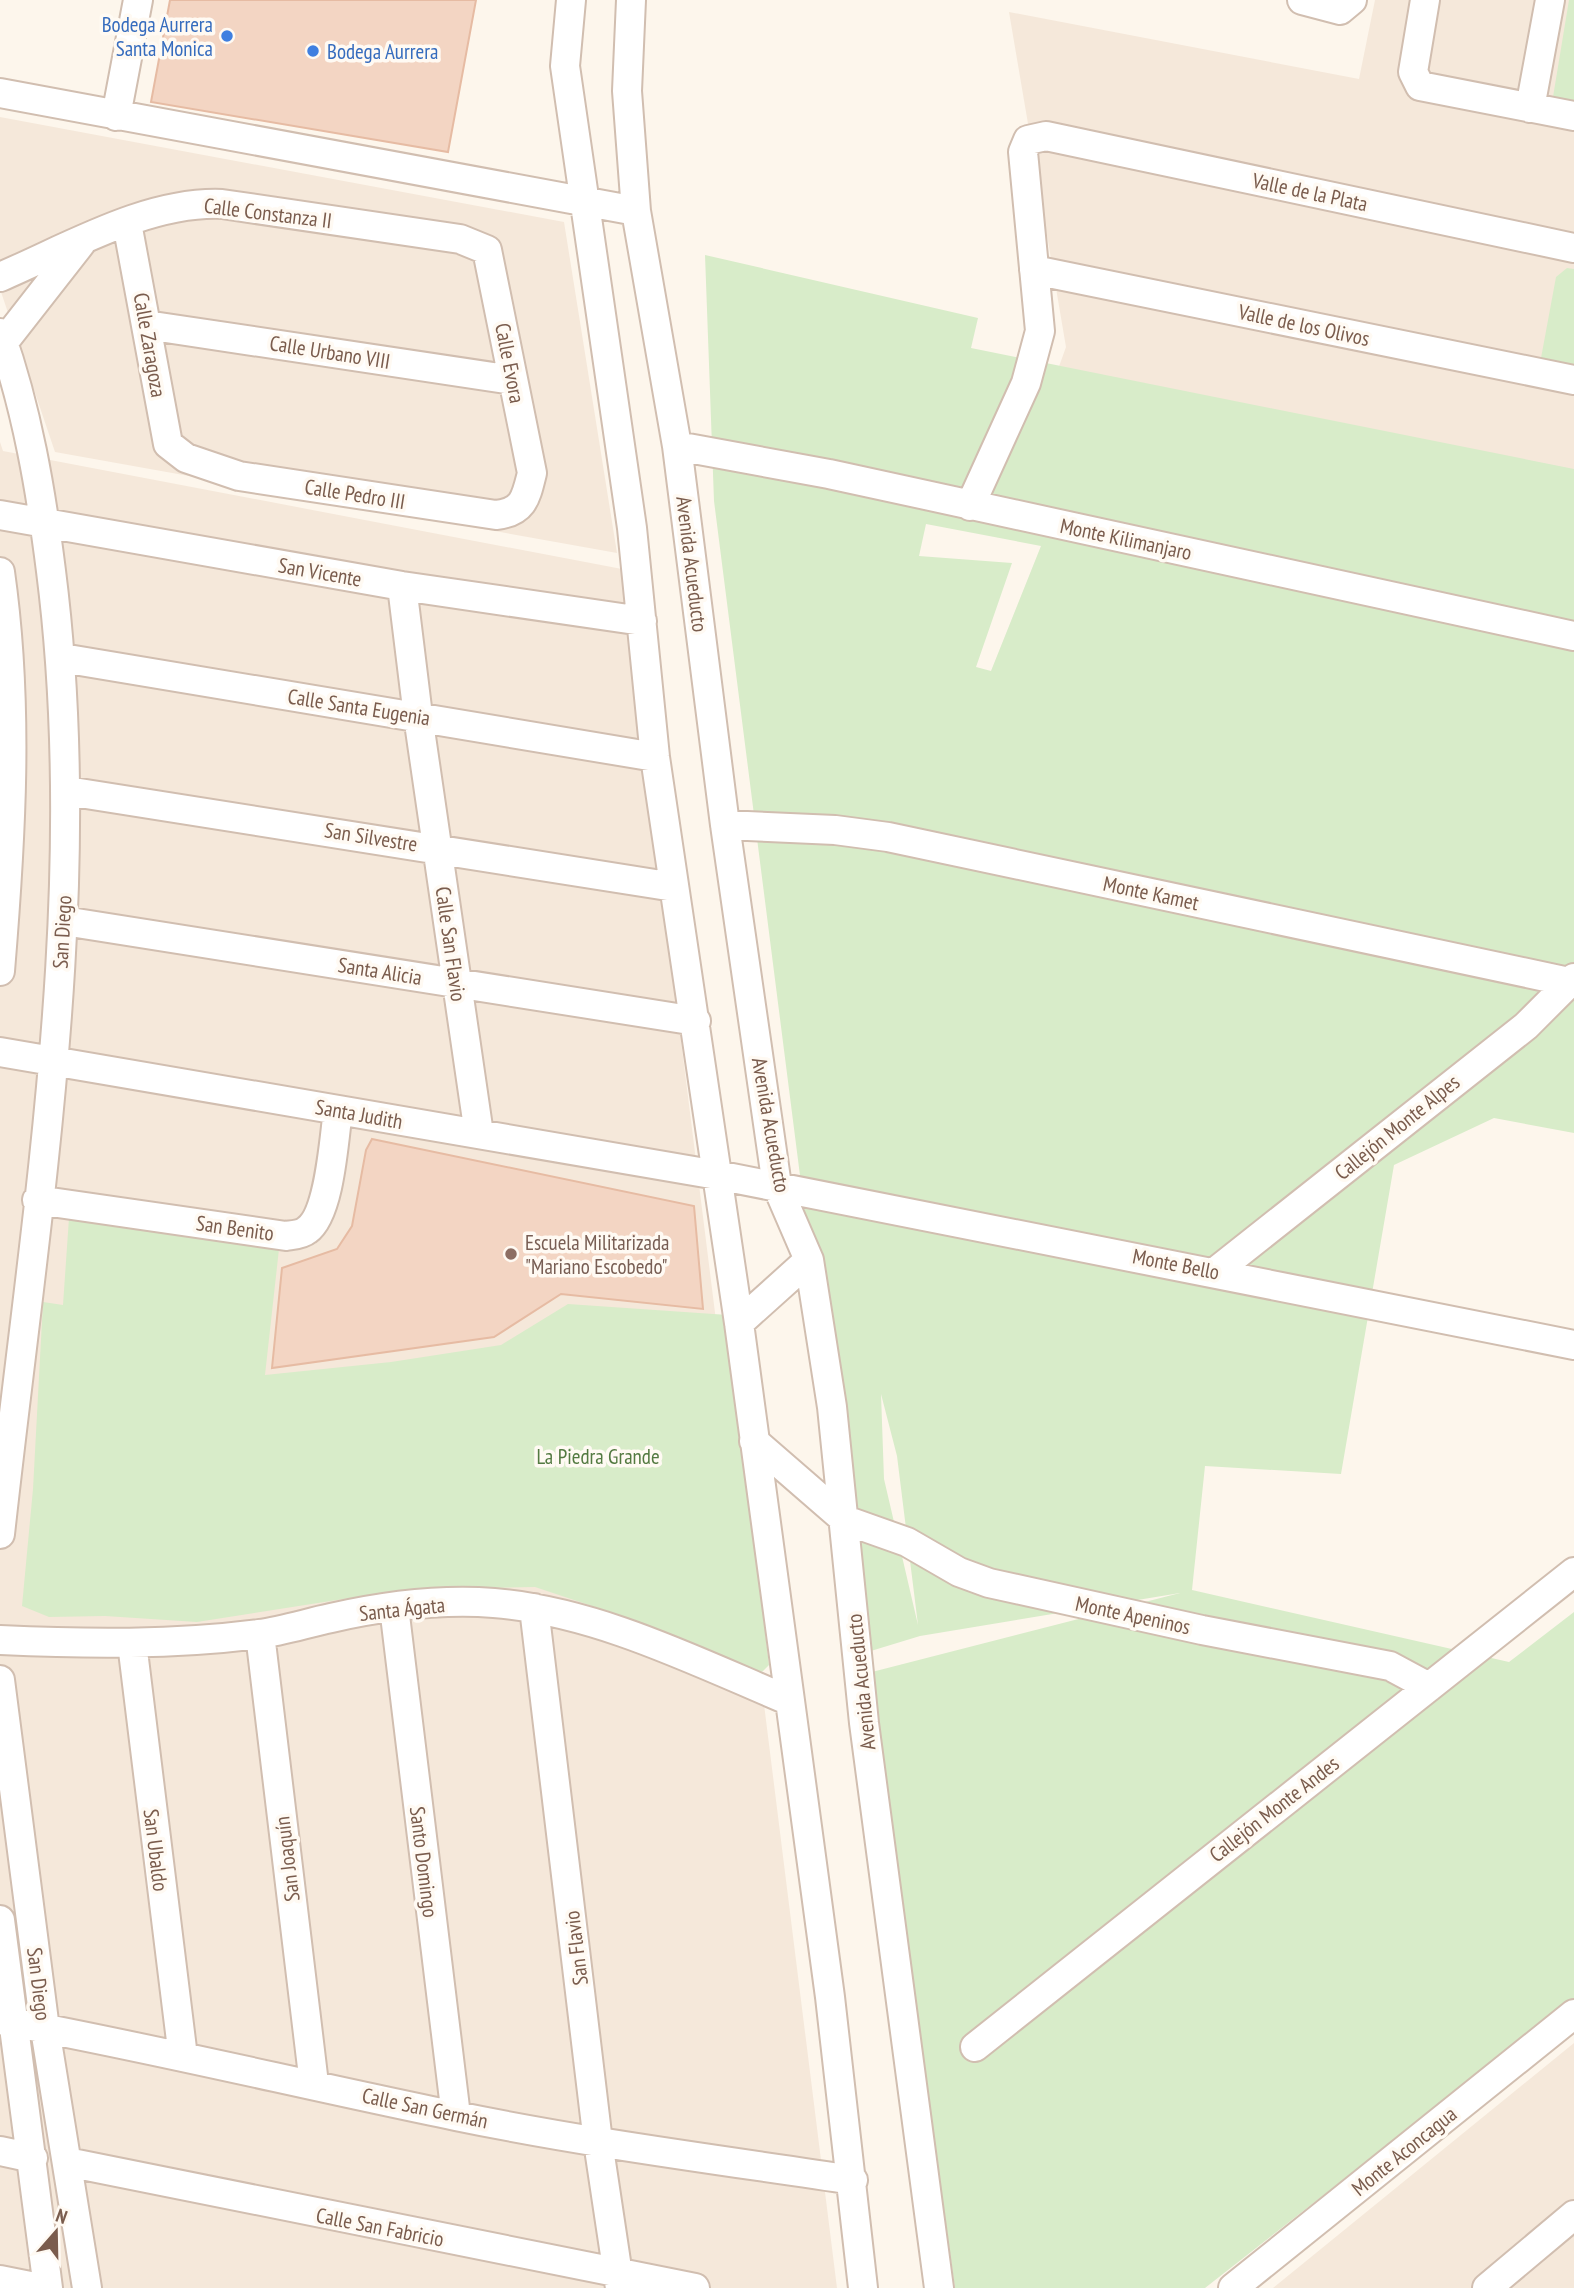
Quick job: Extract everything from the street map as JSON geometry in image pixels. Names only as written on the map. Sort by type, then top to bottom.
[{"type":"street","points":[[116,116],[138,0]]},
{"type":"street","points":[[571,0],[565,37],[565,66],[632,528],[655,757],[696,1021],[790,1701],[853,2180],[863,2288]]},
{"type":"street","name":"Avenida Acueducto","points":[[631,0],[627,91],[636,211],[677,446],[725,825],[777,1186],[809,1260],[832,1407],[864,1723],[939,2288]]},
{"type":"street","points":[[1302,0],[1340,10],[1352,0]]},
{"type":"street","points":[[1425,0],[1413,72],[1415,82],[1426,89],[1574,116]]},
{"type":"street","points":[[1530,108],[1550,0]]},
{"type":"street","points":[[0,93],[636,211]]},
{"type":"street","name":"Valle de la Plata","points":[[1034,270],[1023,152],[1028,140],[1046,136],[1574,248]]},
{"type":"street","name":"Calle Constanza II","points":[[0,277],[165,208],[195,203],[222,204],[460,239]]},
{"type":"street","name":"Calle Zaragoza","points":[[127,223],[168,444],[186,458]]},
{"type":"street","name":"Calle Evora","points":[[460,239],[487,250],[532,473],[524,504]]},
{"type":"street","name":"Calle Constanza II","points":[[1,342],[83,242]]},
{"type":"street","points":[[971,506],[1035,358],[1040,331],[1034,270]]},
{"type":"street","name":"Valle de los Olivos","points":[[1034,270],[1574,380]]},
{"type":"street","name":"Calle Urbano VIII","points":[[146,325],[513,380]]},
{"type":"street","name":"San Diego","points":[[0,1534],[28,1317],[52,1063],[64,921],[68,791],[62,658],[45,523],[33,454],[1,342]]},
{"type":"street","name":"Monte Kilimanjaro","points":[[677,446],[830,474],[1574,636]]},
{"type":"street","name":"Calle Pedro III","points":[[186,458],[239,476],[496,515],[511,513],[524,504]]},
{"type":"street","name":"San Vicente","points":[[0,515],[402,586],[642,621]]},
{"type":"street","points":[[0,572],[6,774],[0,971]]},
{"type":"street","name":"Calle San Flavio","points":[[402,586],[436,847],[479,1134]]},
{"type":"street","name":"Calle Santa Eugenia","points":[[62,658],[655,757]]},
{"type":"street","name":"San Silvestre","points":[[68,791],[436,847],[674,887]]},
{"type":"street","name":"Monte Kamet","points":[[725,825],[835,830],[888,837],[1572,981]]},
{"type":"street","name":"Santa Alicia","points":[[64,921],[696,1021]]},
{"type":"street","name":"Callejón Monte Alpes","points":[[1215,1272],[1526,1026],[1572,981]]},
{"type":"street","name":"Santa Judith","points":[[0,1052],[717,1175]]},
{"type":"street","name":"San Benito","points":[[37,1200],[286,1236],[297,1234],[308,1230],[322,1205],[338,1110]]},
{"type":"street","name":"Monte Bello","points":[[717,1175],[1574,1345]]},
{"type":"street","points":[[739,1323],[809,1260]]},
{"type":"street","points":[[754,1441],[845,1520]]},
{"type":"street","name":"Monte Apeninos","points":[[845,1520],[907,1542],[958,1572],[989,1583],[1202,1630],[1390,1667],[1429,1686]]},
{"type":"street","name":"Callejón Monte Andes","points":[[975,2047],[1574,1572]]},
{"type":"street","name":"Santa Ágata","points":[[0,1640],[132,1643],[260,1634],[334,1617],[448,1602],[534,1608],[637,1638],[790,1701]]},
{"type":"street","name":"Santo Domingo","points":[[394,1607],[456,2116]]},
{"type":"street","name":"San Flavio","points":[[534,1608],[598,2142],[619,2281]]},
{"type":"street","name":"San Joaquín","points":[[260,1634],[314,2084]]},
{"type":"street","name":"San Ubaldo","points":[[132,1643],[183,2057]]},
{"type":"street","name":"San Diego","points":[[0,1680],[45,2029],[87,2288]]},
{"type":"street","name":"San Diego","points":[[0,1920],[7,2021],[33,2158],[48,2288]]},
{"type":"street","name":"Monte Aconcagua","points":[[1233,2288],[1574,2014]]},
{"type":"street","name":"Calle San Germán","points":[[7,2021],[456,2116],[598,2142],[853,2180]]},
{"type":"street","points":[[0,2151],[33,2158]]},
{"type":"street","name":"Calle San Fabricio","points":[[67,2162],[619,2281],[695,2288]]},
{"type":"street","points":[[1487,2288],[1574,2215]]},
{"type":"street","points":[[0,2280],[40,2288]]},
{"type":"shaded area","points":[[1375,0],[1574,0],[1574,590],[1019,478],[1066,347],[1009,12],[1359,79]]},
{"type":"shaded area","points":[[0,117],[564,222],[617,553],[55,452],[0,289]]},
{"type":"shaded area","points":[[0,442],[3,451],[622,569],[837,2288],[0,2288]]},
{"type":"shaded area","points":[[1574,2043],[1574,2288],[1273,2288]]},
{"type":"green space","points":[[1569,0],[1574,0],[1574,107],[1552,103]]},
{"type":"green space","points":[[705,255],[978,318],[971,348],[1574,469],[1574,1133],[1494,1118],[1394,1165],[1341,1474],[1205,1466],[1192,1590],[1509,1662],[1574,1612],[1574,1999],[1205,2288],[955,2288],[868,1673],[1180,1593],[920,1636],[861,1654],[714,501]],"holes":[[[926,524],[1041,546],[991,671],[976,667],[1012,563],[919,556]],[[881,1394],[897,1456],[918,1625],[884,1479]]]},
{"type":"green space","points":[[1567,268],[1574,269],[1574,372],[1547,365],[1541,358],[1556,277]]},
{"type":"green space","name":"La Piedra Grande","points":[[69,1218],[279,1249],[265,1375],[391,1362],[501,1345],[568,1304],[728,1315],[769,1665],[762,1672],[625,1617],[535,1587],[401,1590],[197,1622],[105,1616],[49,1617],[22,1606],[33,1489],[43,1302],[63,1305]]},
{"type":"building","name":"Bodega Aurrera","points":[[170,0],[476,0],[448,152],[151,102]]},
{"type":"building","name":"Escuela Militarizada \"Mariano Escobedo\"","points":[[372,1139],[694,1206],[703,1309],[561,1294],[494,1337],[272,1368],[282,1268],[337,1249],[352,1226],[366,1150]]},
{"type":"place","name":"Bodega Aurrera Santa Monica","points":[[227,36]]},
{"type":"place","name":"Bodega Aurrera","points":[[313,51]]},
{"type":"place","name":"Escuela Militarizada \"Mariano Escobedo\"","points":[[511,1254]]}]
